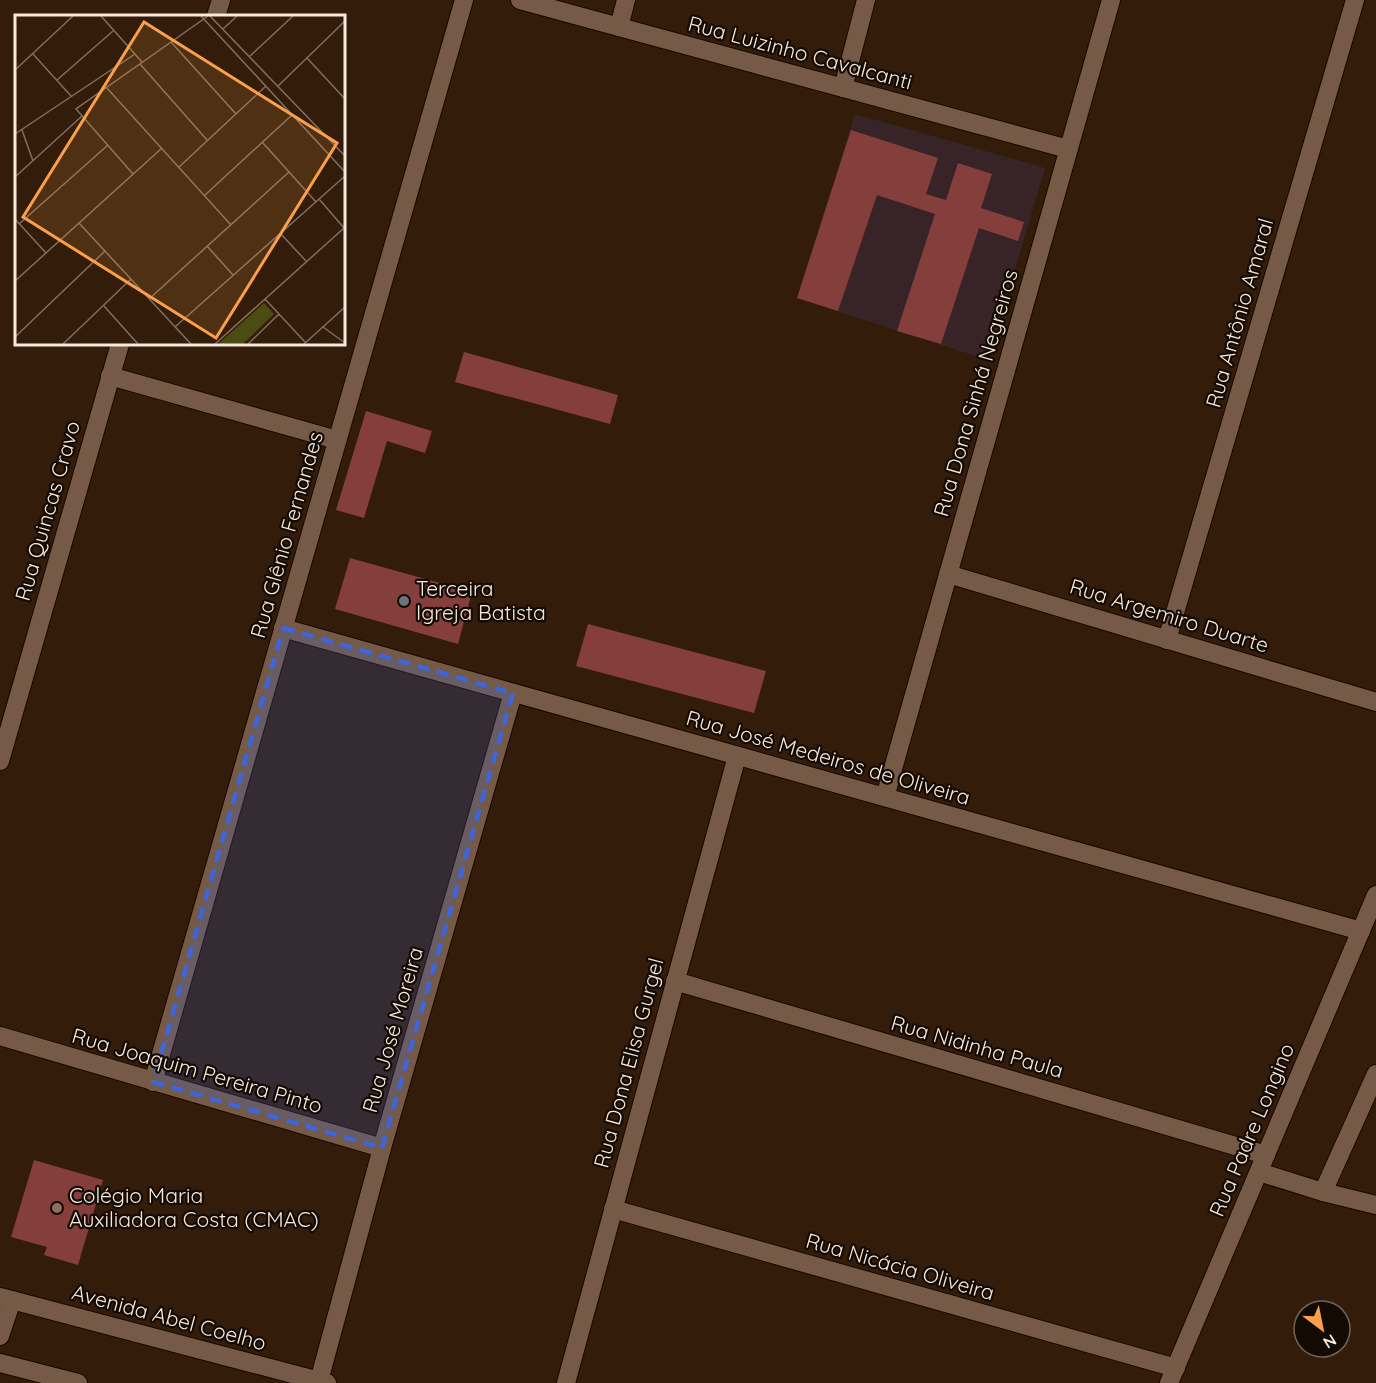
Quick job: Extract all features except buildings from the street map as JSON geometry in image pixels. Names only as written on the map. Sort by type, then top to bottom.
[{"type":"street","points":[[216,15],[221,0]]},
{"type":"street","name":"Rua Glênio Fernandes","points":[[153,1082],[464,0]]},
{"type":"street","name":"Rua Luizinho Cavalcanti","points":[[520,0],[1068,149]]},
{"type":"street","points":[[619,27],[626,0]]},
{"type":"street","points":[[843,88],[866,0]]},
{"type":"street","name":"Rua Dona Sinhá Negreiros","points":[[885,797],[1111,0]]},
{"type":"street","name":"Rua Antônio Amaral","points":[[1167,640],[1355,0]]},
{"type":"street","name":"Rua Quincas Cravo","points":[[0,761],[3,739],[120,345]]},
{"type":"street","points":[[110,376],[337,440]]},
{"type":"street","name":"Rua Argemiro Duarte","points":[[948,574],[1376,702]]},
{"type":"street","name":"Rua José Medeiros de Oliveira","points":[[283,628],[1361,931]]},
{"type":"street","name":"Rua José Moreira","points":[[323,1382],[382,1148],[513,693]]},
{"type":"street","name":"Rua Dona Elisa Gurgel","points":[[566,1383],[736,756]]},
{"type":"street","name":"Rua Padre Longino","points":[[1173,1376],[1376,895]]},
{"type":"street","name":"Rua Nidinha Paula","points":[[675,981],[1262,1164],[1323,1192],[1376,1205]]},
{"type":"street","name":"Rua Joaquim Pereira Pinto","points":[[0,1036],[382,1148]]},
{"type":"street","points":[[1323,1192],[1376,1074]]},
{"type":"street","name":"Rua Nicácia Oliveira","points":[[613,1209],[1173,1376]]},
{"type":"street","points":[[0,1336],[6,1298]]},
{"type":"street","name":"Avenida Abel Coelho","points":[[6,1298],[323,1382]]},
{"type":"street","points":[[0,1363],[78,1383]]},
{"type":"highlighted area","points":[[283,628],[513,693],[382,1148],[153,1082]]},
{"type":"shaded area","points":[[855,114],[1045,168],[988,360],[797,298]]},
{"type":"place","name":"Terceira Igreja Batista","points":[[404,601]]},
{"type":"place","name":"Colégio Maria Auxiliadora Costa (CMAC)","points":[[57,1208]]}]
